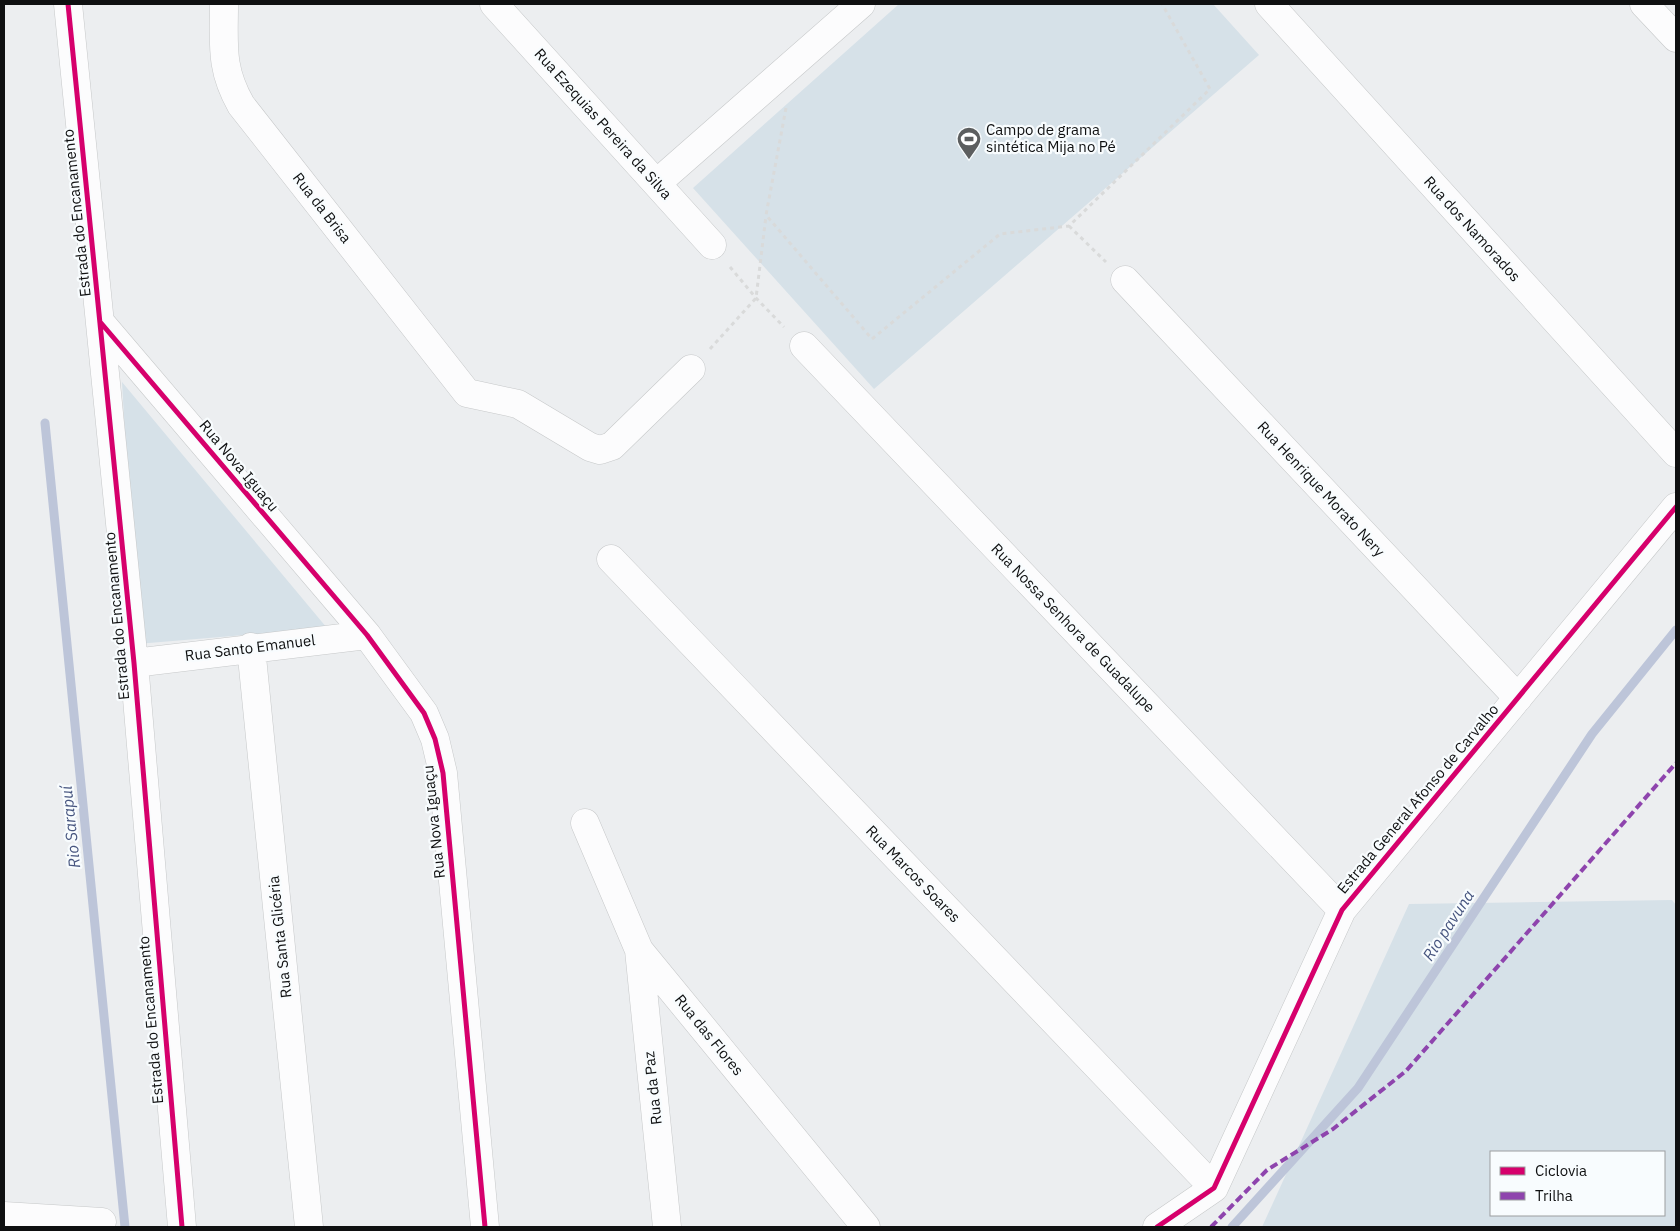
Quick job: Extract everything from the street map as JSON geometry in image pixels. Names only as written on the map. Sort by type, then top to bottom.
[{"type":"street","name":"Estrada do Encanamento","points":[[68,4],[134,663],[182,1227]]},
{"type":"street","name":"Rua da Brisa","points":[[224,4],[225,65],[230,84],[241,105],[467,393],[518,404],[590,447],[600,450],[612,446],[691,369]]},
{"type":"street","name":"Rua Ezequias Pereira da Silva","points":[[494,4],[712,245]]},
{"type":"street","points":[[657,183],[861,4]]},
{"type":"street","name":"Rua dos Namorados","points":[[1269,4],[1676,453]]},
{"type":"street","points":[[1644,4],[1676,38]]},
{"type":"street","name":"Rua Henrique Morato Nery","points":[[1125,280],[1518,698]]},
{"type":"street","name":"Rua Nova Iguaçu","points":[[100,323],[366,635],[424,713],[435,738],[443,773],[485,1227]]},
{"type":"street","name":"Rua Nossa Senhora de Guadalupe","points":[[804,346],[1342,910]]},
{"type":"street","name":"Estrada General Afonso de Carvalho","points":[[1214,1188],[1342,910],[1676,507]]},
{"type":"street","name":"Rua Marcos Soares","points":[[611,559],[1214,1188]]},
{"type":"street","name":"Rua Santo Emanuel","points":[[134,663],[251,647],[366,635]]},
{"type":"street","name":"Rua Santa Glicéria","points":[[251,647],[309,1227]]},
{"type":"street","name":"Rua das Flores","points":[[585,823],[639,950],[866,1227]]},
{"type":"street","name":"Rua da Paz","points":[[639,950],[667,1227]]},
{"type":"street","points":[[1158,1227],[1214,1188]]},
{"type":"street","points":[[4,1216],[102,1222]]},
{"type":"path","points":[[766,215],[872,338],[1000,234],[1069,226],[1210,89],[1162,4]]},
{"type":"path","points":[[691,369],[756,298],[766,215],[787,102]]},
{"type":"path","points":[[1069,226],[1125,280]]},
{"type":"path","points":[[712,245],[756,298],[804,346]]},
{"type":"shaded area","points":[[899,4],[1213,4],[1259,55],[874,389],[693,188]]},
{"type":"shaded area","points":[[122,382],[327,628],[137,644]]},
{"type":"shaded area","points":[[1672,900],[1676,905],[1676,1227],[1262,1227],[1409,904]]},
{"type":"waterway","name":"Rio Sarapuí","points":[[45,423],[125,1227]]},
{"type":"waterway","name":"Rio pavuna","points":[[1232,1227],[1358,1088],[1592,734],[1676,630]]},
{"type":"marked path","points":[[1211,1227],[1267,1170],[1333,1129],[1406,1071],[1676,763]]},
{"type":"cycle path","points":[[68,4],[134,663],[182,1227]]},
{"type":"cycle path","points":[[101,323],[367,635],[424,713],[435,739],[443,773],[485,1227]]},
{"type":"cycle path","points":[[1157,1227],[1214,1188],[1342,910],[1676,507]]},
{"type":"place","name":"Campo de grama sintética Mija no Pé","points":[[969,160]]}]
